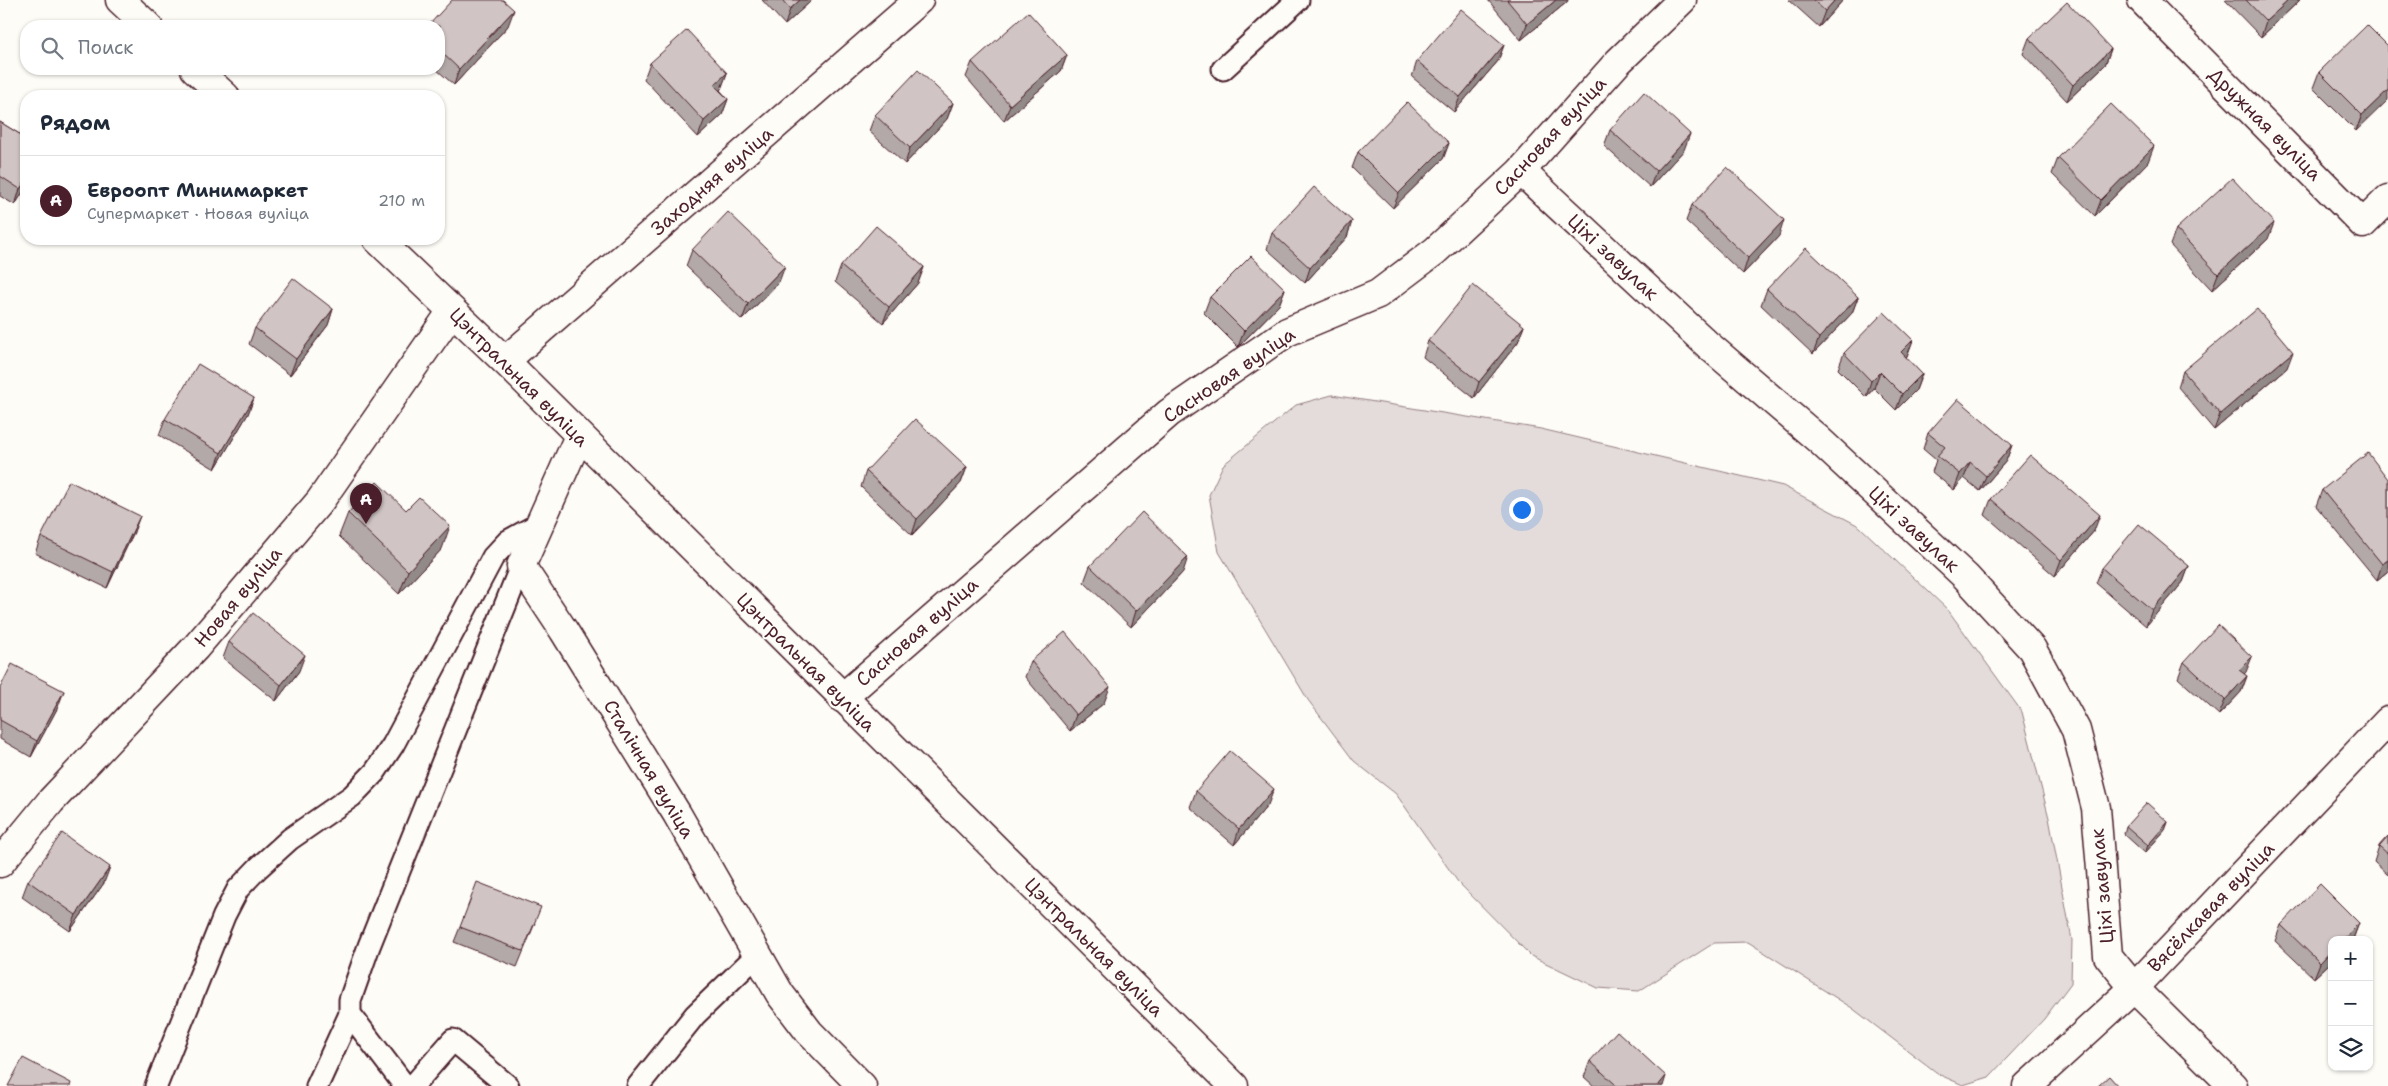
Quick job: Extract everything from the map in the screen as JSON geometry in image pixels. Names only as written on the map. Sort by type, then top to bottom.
[{"type":"street","points":[[120,0],[142,20]]},
{"type":"street","name":"Заходняя вуліца","points":[[505,362],[919,0]]},
{"type":"street","name":"Сасновая вуліца","points":[[842,698],[1169,413],[1287,332],[1378,294],[1435,251],[1521,171],[1618,62],[1682,0]]},
{"type":"street","name":"Дружная вуліца","points":[[2142,0],[2362,224],[2388,199]]},
{"type":"street","points":[[201,75],[217,90]]},
{"type":"street","name":"Ціхі завулак","points":[[1521,171],[1708,345],[1819,440],[1952,564],[2032,649],[2076,730],[2096,808],[2108,956],[2134,988],[2233,1086]]},
{"type":"street","name":"Цэнтральная вуліца","points":[[383,245],[505,362],[1234,1086]]},
{"type":"street","name":"Новая вуліца","points":[[0,863],[51,801],[196,647],[320,501],[452,311]]},
{"type":"street","points":[[521,566],[579,436]]},
{"type":"street","name":"Сталічная вуліца","points":[[521,566],[564,631],[677,814],[780,994],[809,1032],[862,1086]]},
{"type":"street","name":"Вясёлкавая вуліца","points":[[2027,1086],[2134,988],[2388,721]]},
{"type":"lane","points":[[1223,70],[1298,0]]},
{"type":"lane","points":[[156,1086],[224,916],[238,889],[290,839],[352,796],[375,772],[393,744],[493,557],[508,542],[539,524]]},
{"type":"lane","points":[[317,1086],[350,1014],[350,1000],[369,946],[521,566]]},
{"type":"lane","points":[[638,1086],[695,1016],[757,955]]},
{"type":"lane","points":[[350,1014],[405,1086]]},
{"type":"lane","points":[[412,1086],[453,1040],[508,1086]]},
{"type":"shaded area","points":[[1332,395],[1541,429],[1783,486],[1859,526],[1948,610],[2022,712],[2049,818],[2072,940],[2071,983],[2044,1019],[1989,1077],[1963,1085],[1940,1075],[1852,1008],[1748,942],[1714,943],[1639,991],[1598,988],[1531,956],[1458,882],[1396,794],[1354,761],[1308,700],[1219,552],[1209,495],[1223,465],[1296,405]]},
{"type":"building","points":[[452,0],[503,0],[514,10],[459,69],[445,56],[445,20],[434,20]]},
{"type":"building","points":[[782,0],[800,0],[790,9]]},
{"type":"building","points":[[1507,0],[1556,0],[1527,24]]},
{"type":"building","points":[[1813,0],[1835,0],[1825,11]]},
{"type":"building","points":[[2246,0],[2289,0],[2266,21]]},
{"type":"building","points":[[2067,2],[2111,49],[2073,85],[2029,38]]},
{"type":"building","points":[[1461,9],[1504,45],[1460,97],[1417,61]]},
{"type":"building","points":[[1028,12],[1067,55],[1010,105],[972,62]]},
{"type":"building","points":[[2367,25],[2388,46],[2388,90],[2362,115],[2319,72]]},
{"type":"building","points":[[687,30],[727,73],[714,85],[728,99],[704,121],[650,63]]},
{"type":"building","points":[[918,70],[953,103],[910,148],[875,115]]},
{"type":"building","points":[[1644,92],[1690,134],[1656,171],[1610,130]]},
{"type":"building","points":[[1407,102],[1449,143],[1399,193],[1358,152]]},
{"type":"building","points":[[2111,104],[2154,146],[2101,200],[2058,158]]},
{"type":"building","points":[[0,122],[20,134],[20,189],[0,176]]},
{"type":"building","points":[[1727,167],[1784,220],[1748,258],[1692,205]]},
{"type":"building","points":[[2232,178],[2274,223],[2218,274],[2176,229]]},
{"type":"building","points":[[1314,187],[1352,221],[1310,268],[1272,233]]},
{"type":"building","points":[[728,212],[785,266],[748,304],[692,250]]},
{"type":"building","points":[[876,226],[924,267],[889,307],[841,266]]},
{"type":"building","points":[[1806,248],[1858,297],[1819,338],[1767,289]]},
{"type":"building","points":[[1251,256],[1285,289],[1244,331],[1210,297]]},
{"type":"building","points":[[293,278],[333,309],[296,359],[255,328]]},
{"type":"building","points":[[1473,285],[1524,326],[1479,382],[1428,341]]},
{"type":"building","points":[[2257,309],[2293,352],[2220,414],[2183,371]]},
{"type":"building","points":[[1884,312],[1913,340],[1901,352],[1922,374],[1902,394],[1880,372],[1871,381],[1844,353]]},
{"type":"building","points":[[198,364],[254,398],[221,453],[165,419]]},
{"type":"building","points":[[1958,399],[2012,445],[1986,476],[1970,462],[1960,474],[1937,456],[1945,447],[1928,433]]},
{"type":"building","points":[[915,419],[967,467],[917,519],[866,471]]},
{"type":"building","points":[[2368,453],[2388,479],[2388,560],[2382,564],[2322,490]]},
{"type":"building","points":[[2030,455],[2100,515],[2061,560],[1991,499]]},
{"type":"building","points":[[69,481],[140,516],[113,572],[41,537]]},
{"type":"building","points":[[377,482],[406,510],[419,497],[450,526],[408,571],[348,513]]},
{"type":"building","points":[[1142,512],[1188,557],[1136,611],[1090,566]]},
{"type":"building","points":[[2139,524],[2189,566],[2152,610],[2102,568]]},
{"type":"building","points":[[253,613],[305,655],[281,685],[229,642]]},
{"type":"building","points":[[2218,625],[2252,657],[2239,670],[2247,676],[2225,700],[2184,662]]},
{"type":"building","points":[[1065,632],[1110,687],[1076,715],[1031,661]]},
{"type":"building","points":[[12,664],[64,691],[37,741],[0,720],[0,688]]},
{"type":"building","points":[[1230,751],[1274,789],[1239,829],[1196,791]]},
{"type":"building","points":[[2147,803],[2168,822],[2148,845],[2126,826]]},
{"type":"building","points":[[62,833],[110,867],[76,915],[28,881]]},
{"type":"building","points":[[2388,836],[2388,854],[2379,846]]},
{"type":"building","points":[[477,882],[541,907],[523,951],[460,927]]},
{"type":"building","points":[[2320,884],[2359,923],[2346,936],[2328,936],[2328,954],[2320,963],[2281,925]]},
{"type":"building","points":[[1617,1031],[1666,1076],[1658,1086],[1615,1086],[1590,1061]]},
{"type":"building","points":[[23,1058],[71,1083],[70,1086],[8,1086]]},
{"type":"building","points":[[2109,1076],[2118,1086],[2098,1086]]},
{"type":"place","name":"Евроопт Минимаркет","points":[[366,524]]}]
